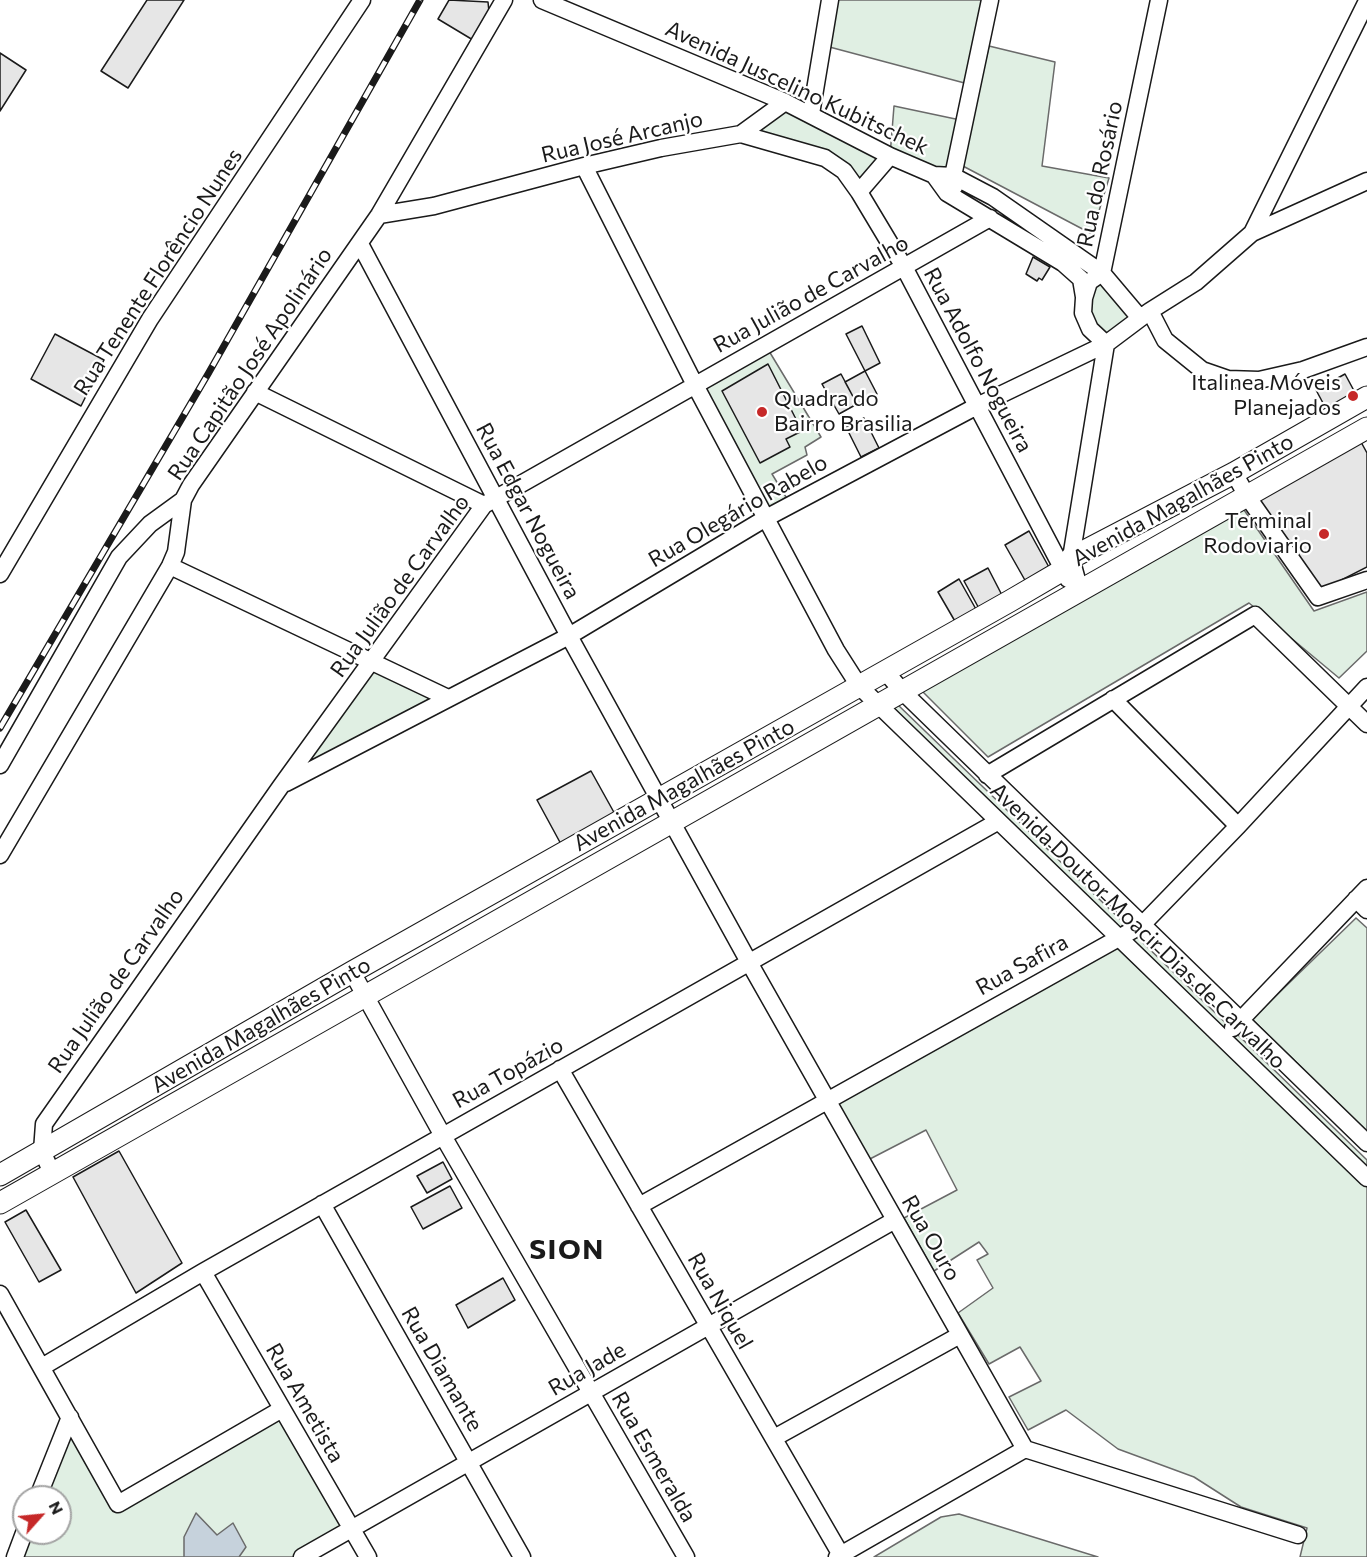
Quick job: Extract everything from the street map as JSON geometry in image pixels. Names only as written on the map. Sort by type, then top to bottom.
[{"type":"main road","name":"Avenida Magalhães Pinto","points":[[0,1175],[352,972],[859,686],[1067,564],[1234,473],[1364,406]]},
{"type":"main road","name":"Avenida Magalhães Pinto","points":[[0,1203],[1367,428]]},
{"type":"main road","points":[[740,753],[752,776]]},
{"type":"street","name":"Rua Tenente Florêncio Nunes","points":[[0,574],[150,319],[362,0]]},
{"type":"street","name":"Rua Capitão José Apolinário","points":[[0,855],[170,566],[176,552],[183,500],[190,484],[380,215],[504,0]]},
{"type":"street","name":"Avenida Juscelino Kubitschek","points":[[542,0],[785,102],[890,156],[934,175],[953,176],[1011,209],[1097,270],[1140,318],[1149,311]]},
{"type":"street","points":[[811,114],[830,0]]},
{"type":"street","points":[[954,196],[953,176],[990,0]]},
{"type":"street","name":"Rua do Rosário","points":[[1084,297],[1089,282],[1097,270],[1159,0]]},
{"type":"street","points":[[1252,233],[1367,1]]},
{"type":"street","points":[[741,134],[785,102]]},
{"type":"street","name":"Rua José Arcanjo","points":[[380,215],[464,200],[584,166],[661,148],[741,134],[825,158],[844,171],[859,192]]},
{"type":"street","points":[[859,192],[890,156]]},
{"type":"street","name":"Avenida Doutor Moacir Dias de Carvalho","points":[[584,166],[695,385],[836,650],[859,686],[1367,1178]]},
{"type":"street","name":"Avenida Juscelino Kubitschek","points":[[934,175],[947,193],[1063,264],[1081,279],[1084,297]]},
{"type":"street","name":"Rua Olegário Rabelo","points":[[281,786],[569,636],[766,518],[977,406],[1106,344],[1149,311],[1196,282],[1252,233],[1367,181]]},
{"type":"street","name":"Rua Adolfo Nogueira","points":[[859,192],[904,267],[977,406],[1067,564]]},
{"type":"street","name":"Rua Julião de Carvalho","points":[[42,1152],[44,1124],[281,786],[490,502],[990,218]]},
{"type":"street","name":"Rua Edgar Nogueira","points":[[360,244],[490,502],[569,636],[660,799]]},
{"type":"street","points":[[1077,592],[1067,564],[1106,344],[1089,328],[1083,313],[1084,297]]},
{"type":"street","points":[[1149,311],[1165,340],[1181,354],[1202,370],[1228,379],[1259,380],[1303,370],[1367,347]]},
{"type":"street","points":[[255,392],[490,502]]},
{"type":"street","points":[[1234,473],[1246,496],[1318,597],[1367,580]]},
{"type":"street","points":[[0,765],[119,557],[150,524],[183,500]]},
{"type":"street","points":[[170,566],[448,698]]},
{"type":"street","points":[[987,774],[1255,615],[1367,724]]},
{"type":"street","name":"Avenida Doutor Moacir Dias de Carvalho","points":[[885,671],[902,691],[1367,1143]]},
{"type":"street","name":"Rua Safira","points":[[639,1206],[1142,924],[1238,826],[1367,687]]},
{"type":"street","points":[[1113,699],[1238,826]]},
{"type":"street","name":"Rua Ouro","points":[[660,799],[750,964],[1024,1449]]},
{"type":"street","name":"Rua Topázio","points":[[42,1367],[322,1204],[750,964],[997,822]]},
{"type":"street","points":[[1224,1039],[1363,899]]},
{"type":"street","name":"Rua Esmeralda","points":[[352,972],[442,1136],[686,1557]]},
{"type":"street","name":"Rua Niquel","points":[[560,1069],[774,1438],[839,1556]]},
{"type":"street","points":[[42,1152],[52,1173]]},
{"type":"street","name":"Rua Diamante","points":[[322,1204],[522,1557]]},
{"type":"street","name":"Rua Jade","points":[[302,1557],[895,1220]]},
{"type":"street","name":"Rua Ametista","points":[[203,1272],[368,1557]]},
{"type":"street","points":[[0,1294],[118,1504],[282,1409]]},
{"type":"street","points":[[774,1438],[960,1335]]},
{"type":"street","points":[[43,1485],[70,1417]]},
{"type":"street","points":[[839,1556],[1024,1449],[1298,1535]]},
{"type":"green space","points":[[829,0],[990,0],[972,85],[822,45]]},
{"type":"green space","points":[[989,46],[1055,62],[1042,166],[1109,178],[1092,234],[961,165]]},
{"type":"green space","points":[[785,102],[890,156],[859,192],[840,169],[741,134]]},
{"type":"green space","points":[[894,106],[965,121],[953,176],[890,156]]},
{"type":"green space","points":[[1102,273],[1140,318],[1106,344],[1084,298]]},
{"type":"green space","name":"Quadra do Bairro Brasilia","points":[[769,351],[821,437],[805,447],[807,455],[772,474],[786,497],[767,510],[704,387]]},
{"type":"green space","points":[[1242,507],[1314,611],[1367,592],[1367,651],[1339,678],[1249,603],[988,757],[915,684]]},
{"type":"green space","points":[[373,661],[448,698],[281,786]]},
{"type":"green space","points":[[897,704],[1124,923],[1118,931],[890,710]]},
{"type":"green space","points":[[1356,918],[1367,928],[1367,1131],[1252,1019]]},
{"type":"green space","points":[[1136,936],[1367,1160],[1367,1170],[1131,942]]},
{"type":"green space","points":[[1114,945],[1367,1185],[1367,1557],[1300,1557],[1307,1528],[1241,1507],[1194,1477],[1118,1449],[1066,1410],[1028,1430],[1009,1397],[1041,1381],[1020,1347],[989,1364],[958,1313],[993,1288],[977,1260],[988,1254],[979,1242],[934,1271],[904,1218],[957,1190],[926,1130],[866,1161],[834,1104]]},
{"type":"green space","points":[[282,1409],[352,1529],[302,1557],[16,1557],[20,1545],[72,1545],[72,1485],[43,1485],[70,1417],[119,1504]]},
{"type":"green space","points":[[959,1514],[1098,1557],[874,1557],[941,1517]]},
{"type":"shaded area","points":[[196,1513],[217,1535],[233,1523],[246,1547],[239,1557],[184,1557],[184,1537]]},
{"type":"building","points":[[147,0],[184,0],[128,88],[101,71]]},
{"type":"building","points":[[449,0],[488,2],[489,12],[473,40],[438,19]]},
{"type":"building","points":[[0,53],[26,70],[0,111]]},
{"type":"building","points":[[1033,257],[1050,267],[1042,280],[1039,278],[1037,281],[1026,274]]},
{"type":"building","points":[[862,326],[880,363],[865,371],[846,334]]},
{"type":"building","points":[[55,334],[104,360],[81,406],[31,379]]},
{"type":"building","points":[[768,364],[802,431],[786,439],[790,447],[760,463],[722,391]]},
{"type":"building","points":[[865,371],[877,394],[857,404],[845,382]]},
{"type":"building","points":[[841,374],[857,404],[839,414],[822,384]]},
{"type":"building","points":[[1345,374],[1359,400],[1330,416],[1316,390]]},
{"type":"building","points":[[864,418],[879,448],[861,457],[846,427]]},
{"type":"building","name":"Terminal Rodoviario","points":[[1361,442],[1367,453],[1367,567],[1320,591],[1258,500]]},
{"type":"building","points":[[1029,531],[1050,569],[1026,582],[1005,545]]},
{"type":"building","points":[[988,568],[1005,601],[982,614],[964,581]]},
{"type":"building","points":[[959,579],[977,611],[956,623],[938,592]]},
{"type":"building","points":[[591,771],[616,816],[562,846],[537,800]]},
{"type":"building","points":[[119,1151],[182,1263],[136,1293],[73,1177]]},
{"type":"building","points":[[443,1162],[452,1179],[427,1193],[417,1176]]},
{"type":"building","points":[[450,1186],[462,1208],[423,1229],[411,1207]]},
{"type":"building","points":[[26,1210],[61,1270],[39,1282],[5,1222]]},
{"type":"building","points":[[503,1278],[515,1300],[468,1328],[456,1305]]},
{"type":"railway","points":[[0,728],[208,374],[420,0]]},
{"type":"place","name":"Italinea Móveis Planejados","points":[[1353,396]]},
{"type":"place","name":"Quadra do Bairro Brasilia","points":[[762,412]]},
{"type":"place","name":"Terminal Rodoviario","points":[[1324,534]]},
{"type":"district","name":"SION","points":[[567,1250]]}]
